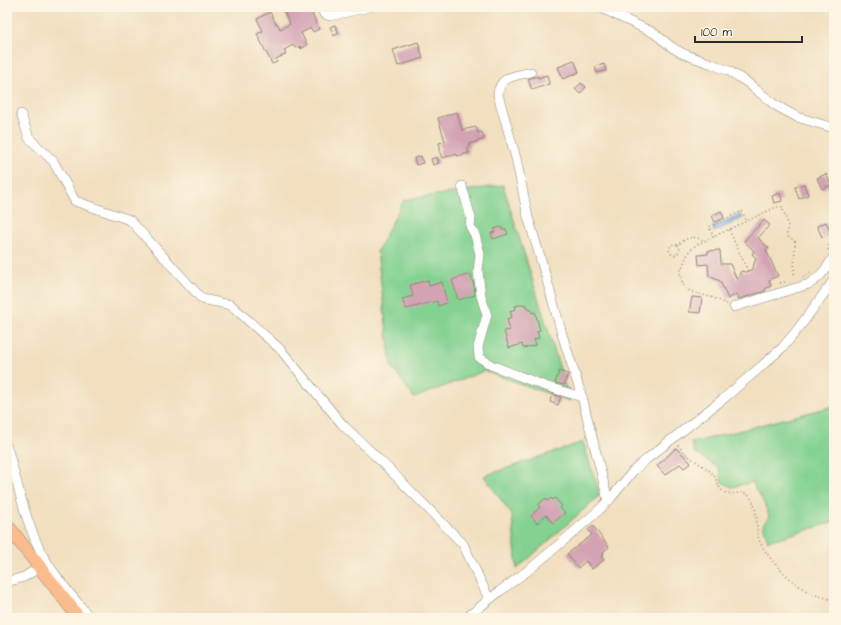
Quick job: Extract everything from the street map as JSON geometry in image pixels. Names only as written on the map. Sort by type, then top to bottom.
[{"type":"highway","points":[[7,526],[79,618]]},
{"type":"highway","points":[[7,540],[68,618]]},
{"type":"street","points":[[321,7],[324,14],[330,16],[369,7]]},
{"type":"street","points":[[599,7],[654,33],[673,48],[684,54],[729,71],[748,83],[775,105],[797,117],[834,128]]},
{"type":"street","points":[[531,72],[506,78],[498,87],[498,96],[516,158],[528,217],[582,397],[608,500]]},
{"type":"street","points":[[21,114],[29,138],[53,161],[74,201],[130,220],[202,299],[231,305],[280,349],[342,424],[463,544],[489,600]]},
{"type":"street","points":[[462,186],[471,218],[470,226],[475,235],[480,254],[478,271],[481,296],[487,316],[478,347],[479,357],[491,365],[545,386],[582,397]]},
{"type":"street","points":[[734,307],[808,284],[816,274],[828,266],[831,253]]},
{"type":"street","points":[[816,274],[825,292]]},
{"type":"street","points":[[466,618],[530,569],[608,500],[633,470],[723,399],[783,347],[834,280]]},
{"type":"street","points":[[7,447],[26,518],[41,553],[63,586],[90,618]]},
{"type":"street","points":[[7,582],[24,577],[32,572]]},
{"type":"path","points":[[734,307],[714,298],[686,289],[683,285],[680,274],[689,251],[693,246],[776,207],[782,208],[788,224],[786,234],[795,242],[794,281]]},
{"type":"path","points":[[714,237],[709,227],[742,211],[746,221]]},
{"type":"path","points":[[729,230],[748,271]]},
{"type":"path","points":[[831,235],[831,253]]},
{"type":"path","points":[[678,245],[680,248],[678,253],[675,255],[671,254],[669,250],[671,246],[674,244],[678,245],[685,239],[691,237],[704,241]]},
{"type":"path","points":[[801,278],[806,274],[816,274]]},
{"type":"path","points":[[780,283],[798,280]]},
{"type":"path","points":[[673,439],[686,454],[713,475],[723,491],[728,493],[743,493],[750,497],[754,505],[760,543],[772,560],[786,575],[810,593],[834,600]]},
{"type":"green space","points":[[503,185],[570,401],[484,371],[414,398],[391,365],[377,251],[404,200]]},
{"type":"green space","points":[[834,406],[834,522],[768,541],[763,525],[769,516],[762,498],[756,491],[753,482],[732,487],[722,482],[719,468],[695,453],[691,443]]},
{"type":"green space","points":[[583,442],[600,495],[517,569],[512,515],[484,476]]},
{"type":"water","points":[[740,214],[743,218],[714,232],[712,227]]},
{"type":"building","points":[[294,7],[309,7],[319,29],[313,32],[311,28],[301,33],[307,45],[301,49],[300,46],[295,48],[293,45],[284,50],[286,54],[276,59],[277,62],[272,64],[257,34],[263,31],[257,19],[270,12],[280,29],[290,24],[284,12]]},
{"type":"building","points":[[335,25],[339,33],[334,36],[330,27]]},
{"type":"building","points":[[418,42],[423,58],[398,66],[393,50]]},
{"type":"building","points":[[574,60],[579,72],[563,79],[558,67]]},
{"type":"building","points":[[604,64],[606,71],[597,73],[595,67]]},
{"type":"building","points":[[547,75],[549,84],[532,90],[528,79]]},
{"type":"building","points":[[581,83],[586,87],[580,94],[575,89]]},
{"type":"building","points":[[457,112],[462,130],[476,127],[478,133],[482,132],[484,139],[469,144],[470,147],[467,148],[469,153],[457,156],[457,154],[442,158],[439,150],[441,149],[439,143],[445,141],[438,118]]},
{"type":"building","points":[[421,156],[423,163],[416,165],[414,158]]},
{"type":"building","points":[[437,157],[439,163],[433,165],[431,159]]},
{"type":"building","points":[[826,174],[831,185],[822,189],[817,178]]},
{"type":"building","points":[[804,184],[808,195],[799,199],[795,187]]},
{"type":"building","points":[[780,193],[782,201],[774,203],[772,196]]},
{"type":"building","points":[[721,211],[724,218],[715,222],[712,216]]},
{"type":"building","points":[[764,220],[770,225],[758,238],[769,248],[766,250],[778,276],[769,280],[771,286],[765,289],[765,291],[739,299],[737,294],[728,299],[720,281],[709,276],[708,264],[699,265],[698,255],[708,254],[708,251],[720,250],[721,264],[730,264],[737,280],[741,271],[746,272],[751,270],[756,258],[752,254],[754,251],[744,241]]},
{"type":"building","points":[[826,222],[831,233],[822,237],[817,226]]},
{"type":"building","points":[[501,227],[502,230],[506,229],[508,234],[493,239],[491,233],[495,232],[494,229]]},
{"type":"building","points":[[470,274],[475,295],[458,300],[452,280]]},
{"type":"building","points":[[428,280],[429,286],[442,282],[447,303],[438,306],[437,301],[406,309],[402,299],[413,296],[410,285]]},
{"type":"building","points":[[692,297],[702,298],[700,313],[689,312]]},
{"type":"building","points":[[525,304],[526,307],[529,307],[529,310],[531,309],[532,313],[535,312],[540,330],[537,331],[539,338],[534,339],[536,345],[523,348],[522,344],[509,348],[504,331],[510,330],[507,319],[512,317],[510,311],[516,309],[515,306]]},
{"type":"building","points":[[559,371],[568,374],[564,385],[555,383]]},
{"type":"building","points":[[552,394],[561,397],[558,405],[550,402]]},
{"type":"building","points":[[676,448],[691,463],[684,468],[680,464],[665,475],[657,466]]},
{"type":"building","points":[[546,498],[548,501],[551,498],[553,500],[555,498],[562,506],[560,508],[565,513],[553,523],[546,515],[537,523],[531,516],[540,507],[538,505]]},
{"type":"building","points":[[593,526],[609,547],[603,552],[604,554],[601,557],[604,560],[592,569],[586,561],[578,568],[567,554],[592,535],[588,530]]}]
